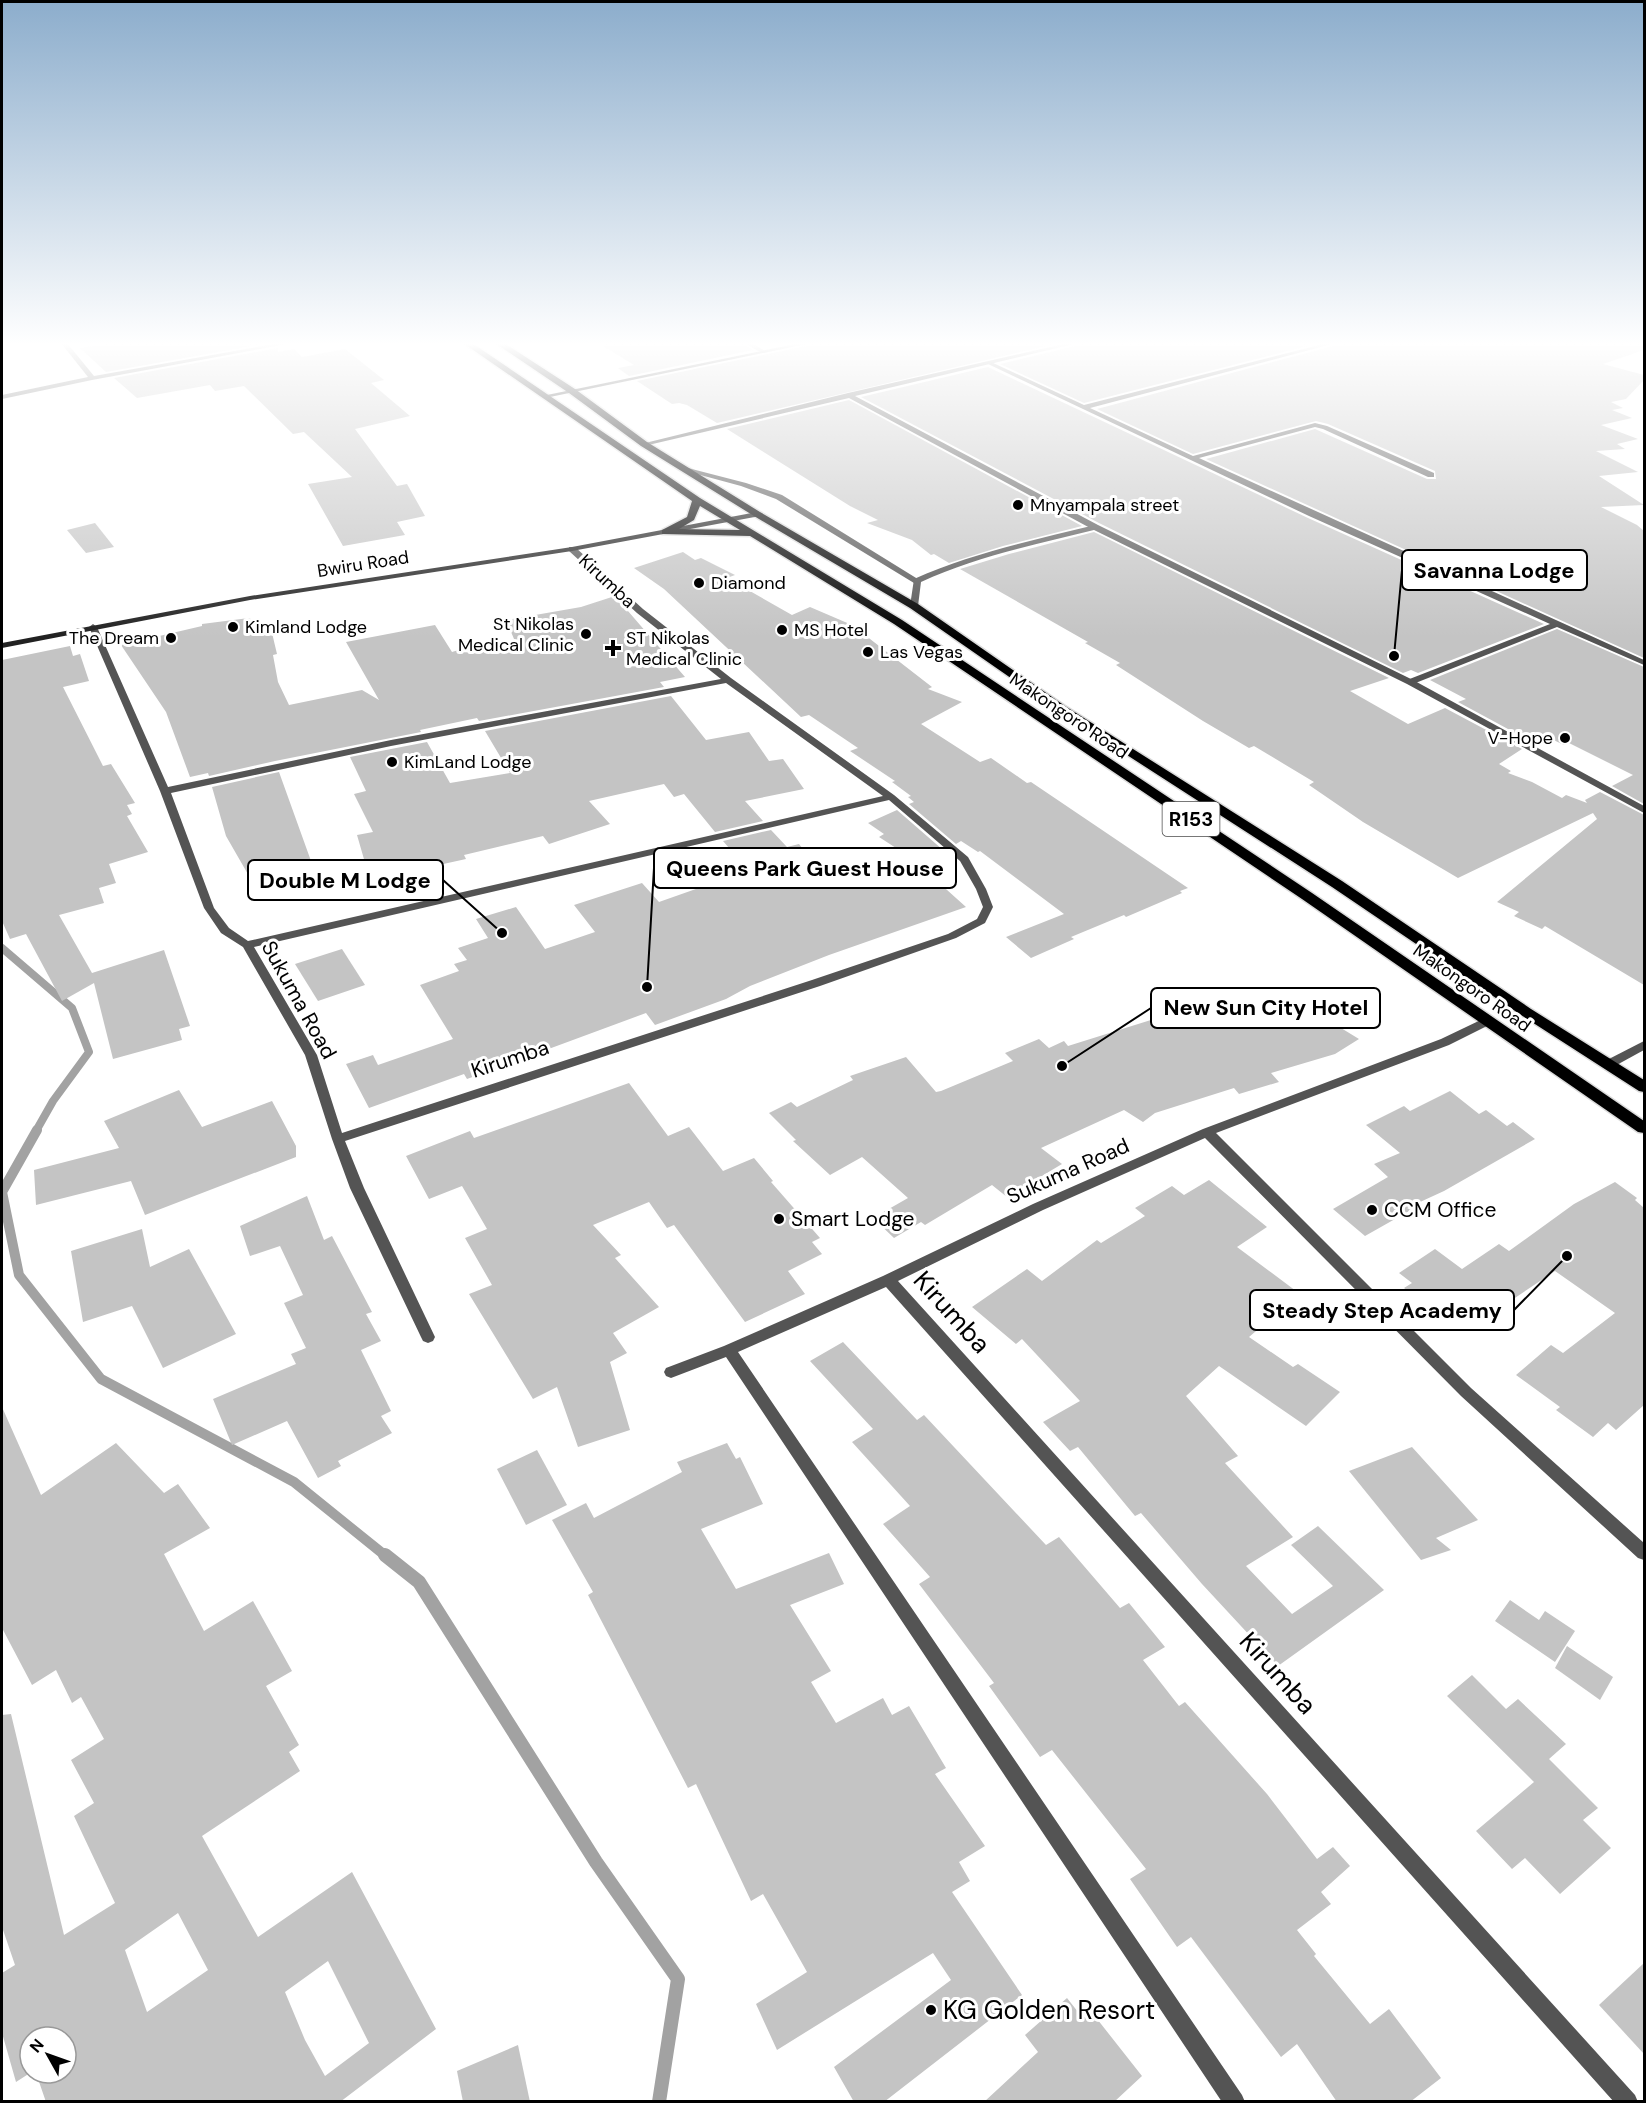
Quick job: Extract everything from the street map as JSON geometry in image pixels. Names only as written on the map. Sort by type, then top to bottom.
[{"type":"main road","name":"Makongoro Road","points":[[611,441],[697,500],[898,622],[1307,896],[1644,1128]]},
{"type":"main road","name":"Makongoro Road","points":[[640,441],[757,514],[914,606],[1061,708],[1337,884],[1526,1012],[1644,1087]]},
{"type":"main road","points":[[665,532],[691,518],[697,500]]},
{"type":"main road","name":"Bwiru Road","points":[[2,646],[250,598],[572,549],[757,514]]},
{"type":"main road","points":[[665,532],[716,531],[756,534]]},
{"type":"street","points":[[644,444],[656,441]]},
{"type":"street","points":[[933,441],[1095,527],[1410,682],[1644,810]]},
{"type":"street","points":[[1156,441],[1644,663]]},
{"type":"street","points":[[1192,458],[1255,441]]},
{"type":"street","points":[[1357,441],[1431,474]]},
{"type":"street","points":[[684,469],[731,483],[754,487],[778,497],[917,581]]},
{"type":"street","points":[[917,581],[941,570],[986,555],[1095,527]]},
{"type":"street","name":"Kirumba","points":[[338,1139],[816,983],[952,936],[981,921],[988,907],[981,889],[964,860],[891,798],[728,680],[640,611],[572,549]]},
{"type":"street","points":[[914,606],[917,581]]},
{"type":"street","points":[[1410,682],[1557,624]]},
{"type":"street","name":"Sukuma Road","points":[[93,627],[165,791],[218,925],[231,938],[247,945],[311,1055],[338,1139],[357,1188],[428,1337]]},
{"type":"street","points":[[165,791],[391,743],[728,680]]},
{"type":"street","points":[[247,945],[891,798]]},
{"type":"street","name":"Sukuma Road","points":[[671,1372],[729,1350],[888,1280],[1038,1207],[1207,1132],[1445,1042],[1487,1021]]},
{"type":"street","points":[[1609,1064],[1644,1045]]},
{"type":"street","points":[[1207,1132],[1466,1392],[1644,1553]]},
{"type":"street","name":"Kirumba","points":[[888,1280],[1628,2102]]},
{"type":"street","points":[[729,1350],[1235,2102]]},
{"type":"building","points":[[314,441],[364,441],[397,486],[407,484],[425,516],[397,522],[405,535],[343,546],[308,484],[352,477]]},
{"type":"building","points":[[746,441],[925,441],[1082,526],[1003,546],[949,563],[934,554],[931,555],[912,540],[867,523],[878,520],[850,506]]},
{"type":"building","points":[[944,441],[1145,441],[1308,518],[1544,624],[1418,673],[1411,670],[1403,673],[1099,523]]},
{"type":"building","points":[[1166,441],[1241,441],[1193,454]]},
{"type":"building","points":[[1271,441],[1342,441],[1427,479],[1436,479],[1435,471],[1367,441],[1629,441],[1617,444],[1625,449],[1596,451],[1638,472],[1599,476],[1644,505],[1601,507],[1637,525],[1644,531],[1644,658],[1206,459]]},
{"type":"building","points":[[95,523],[114,547],[86,553],[67,530]]},
{"type":"building","points":[[1094,532],[1389,678],[1350,691],[1408,724],[1445,708],[1522,749],[1499,764],[1511,771],[1508,773],[1532,782],[1562,798],[1566,795],[1587,803],[1585,800],[1600,792],[1644,815],[1644,985],[1545,926],[1542,929],[1514,916],[1519,912],[1497,902],[1597,819],[1593,813],[1458,878],[1363,822],[1309,785],[1314,782],[1254,746],[1249,748],[1203,721],[1116,665],[1120,663],[1085,643],[1088,642],[960,569]]},
{"type":"building","points":[[683,552],[695,560],[701,558],[735,575],[727,578],[792,615],[810,607],[852,625],[932,687],[928,689],[962,702],[921,724],[980,762],[991,758],[1027,783],[1031,782],[1188,888],[1180,891],[1182,893],[1126,917],[1124,915],[1071,937],[1074,939],[1031,958],[1006,937],[1064,914],[980,851],[978,852],[961,841],[956,844],[909,804],[914,802],[908,797],[911,796],[892,782],[895,781],[850,751],[858,748],[809,715],[801,717],[664,589],[634,568]]},
{"type":"building","points":[[615,596],[685,677],[660,682],[664,687],[479,721],[477,718],[420,730],[421,732],[209,776],[208,773],[190,777],[166,712],[121,645],[202,626],[202,624],[249,618],[272,633],[277,654],[273,655],[278,682],[289,705],[362,690],[379,700],[346,642],[435,625],[452,652],[465,648],[470,654],[517,646],[506,620],[581,607]]},
{"type":"building","points":[[1557,629],[1644,667],[1644,804],[1612,786],[1633,775],[1569,743],[1564,745],[1543,735],[1532,742],[1458,702],[1466,699],[1430,680]]},
{"type":"building","points":[[70,646],[73,656],[80,654],[89,681],[63,687],[103,766],[111,764],[135,803],[127,805],[132,814],[127,816],[148,852],[109,864],[116,883],[99,888],[104,903],[59,915],[92,973],[164,950],[190,1026],[179,1029],[182,1040],[113,1059],[94,983],[62,1001],[26,934],[10,939],[2,921],[2,660]]},
{"type":"building","points":[[671,696],[706,740],[749,732],[769,761],[783,759],[804,789],[745,801],[763,821],[715,832],[684,794],[674,797],[664,784],[589,801],[610,824],[549,844],[543,836],[464,855],[466,859],[416,870],[413,863],[368,873],[357,835],[373,832],[354,794],[366,791],[350,757],[427,742],[450,783],[510,773],[485,731]]},
{"type":"building","points":[[279,772],[311,861],[298,864],[301,869],[253,883],[226,836],[212,787]]},
{"type":"building","points":[[897,810],[943,850],[917,863],[966,907],[829,955],[750,986],[726,999],[655,1025],[646,1013],[467,1079],[464,1074],[369,1108],[346,1064],[373,1055],[378,1065],[453,1039],[420,985],[459,971],[454,964],[467,960],[458,948],[488,938],[476,919],[516,907],[545,949],[595,932],[574,905],[642,883],[659,902],[710,884],[698,872],[725,862],[722,859],[735,855],[723,841],[771,830],[787,847],[799,844],[822,873],[896,848],[879,837],[884,834],[868,823]]},
{"type":"building","points":[[342,949],[365,985],[318,1001],[295,964]]},
{"type":"building","points":[[1174,988],[1224,1015],[1227,1013],[1231,1016],[1249,1006],[1273,1021],[1326,995],[1360,1018],[1341,1028],[1359,1039],[1335,1054],[1271,1073],[1279,1082],[1239,1094],[1234,1088],[1155,1113],[1143,1122],[1124,1110],[1041,1148],[1062,1164],[1007,1197],[992,1185],[925,1225],[921,1222],[894,1238],[873,1218],[908,1198],[862,1157],[830,1175],[793,1141],[796,1140],[769,1113],[791,1102],[797,1107],[853,1080],[850,1076],[906,1057],[936,1092],[941,1091],[1013,1061],[1005,1053],[1039,1039],[1049,1048],[1064,1041],[1068,1046],[1170,1014],[1152,1004]]},
{"type":"building","points":[[629,1083],[668,1136],[689,1127],[723,1171],[754,1158],[773,1181],[771,1182],[820,1238],[812,1242],[822,1254],[788,1271],[805,1294],[745,1322],[674,1225],[667,1228],[649,1202],[593,1225],[621,1255],[615,1258],[659,1307],[613,1333],[627,1353],[610,1362],[630,1430],[578,1447],[557,1387],[533,1399],[469,1294],[492,1285],[465,1238],[487,1229],[462,1186],[429,1199],[406,1156],[470,1131],[474,1138]]},
{"type":"building","points":[[179,1090],[202,1127],[272,1101],[296,1146],[296,1157],[145,1215],[131,1181],[36,1205],[34,1170],[119,1148],[104,1121]]},
{"type":"building","points":[[1450,1091],[1479,1114],[1486,1110],[1507,1126],[1513,1122],[1535,1139],[1444,1191],[1407,1208],[1411,1210],[1365,1236],[1333,1209],[1388,1177],[1374,1164],[1400,1153],[1366,1125],[1404,1106],[1410,1111]]},
{"type":"building","points":[[1209,1180],[1267,1227],[1237,1247],[1300,1294],[1249,1337],[1293,1367],[1298,1364],[1340,1392],[1306,1426],[1219,1366],[1186,1396],[1238,1456],[1225,1463],[1293,1537],[1246,1566],[1292,1614],[1333,1586],[1291,1545],[1318,1526],[1384,1590],[1278,1666],[1202,1584],[1141,1513],[1135,1516],[1078,1447],[1070,1451],[1043,1422],[1080,1401],[1022,1339],[1016,1344],[972,1307],[1027,1269],[1042,1281],[1097,1240],[1101,1243],[1145,1216],[1135,1208],[1172,1186],[1184,1195]]},
{"type":"building","points":[[1615,1182],[1637,1198],[1635,1200],[1644,1208],[1644,1405],[1616,1430],[1608,1423],[1593,1437],[1556,1410],[1560,1407],[1516,1375],[1551,1345],[1563,1353],[1615,1313],[1555,1271],[1503,1306],[1506,1309],[1485,1324],[1471,1313],[1460,1321],[1439,1304],[1431,1309],[1404,1288],[1412,1283],[1399,1273],[1435,1249],[1462,1269],[1499,1244],[1509,1251],[1574,1204]]},
{"type":"building","points":[[307,1196],[324,1240],[332,1236],[372,1312],[366,1314],[381,1341],[361,1350],[391,1411],[381,1416],[392,1433],[338,1461],[341,1466],[318,1478],[287,1421],[232,1445],[213,1399],[296,1364],[291,1354],[306,1348],[284,1303],[303,1295],[280,1246],[250,1256],[240,1226]]},
{"type":"building","points":[[142,1229],[150,1267],[189,1249],[236,1334],[163,1368],[132,1306],[83,1322],[71,1251]]},
{"type":"building","points":[[843,1342],[917,1420],[924,1415],[1046,1545],[1059,1537],[1120,1608],[1129,1603],[1165,1647],[1143,1660],[1179,1706],[1185,1702],[1267,1794],[1317,1859],[1333,1847],[1350,1866],[1321,1892],[1331,1904],[1297,1930],[1316,1954],[1314,1956],[1370,2024],[1389,2009],[1441,2078],[1410,2102],[1337,2102],[1297,2044],[1281,2057],[1191,1937],[1177,1947],[1130,1879],[1146,1869],[1052,1750],[1040,1757],[989,1686],[994,1683],[919,1584],[930,1577],[883,1524],[910,1506],[852,1442],[873,1429],[810,1361]]},
{"type":"building","points":[[2,1407],[41,1495],[116,1443],[164,1493],[178,1484],[210,1528],[164,1554],[204,1631],[253,1601],[292,1671],[266,1686],[299,1745],[289,1752],[300,1771],[202,1836],[258,1937],[352,1872],[436,2029],[340,2102],[46,2102],[40,2085],[78,2085],[78,2025],[18,2025],[18,2081],[16,2082],[2,2033],[2,1973],[15,1965],[2,1927],[2,1715],[11,1714],[64,1935],[115,1903],[74,1816],[94,1803],[71,1760],[104,1739],[81,1697],[72,1703],[56,1670],[32,1685],[2,1628]],"holes":[[[178,1913],[208,1970],[147,2012],[125,1950]],[[328,1961],[369,2043],[325,2076],[305,2040],[285,1992]]]},
{"type":"building","points":[[727,1443],[736,1459],[740,1457],[763,1504],[701,1529],[736,1589],[829,1553],[844,1584],[790,1605],[831,1671],[811,1682],[836,1723],[883,1698],[892,1715],[909,1706],[946,1768],[935,1774],[985,1846],[959,1862],[970,1881],[952,1892],[1022,1995],[884,2102],[854,2102],[834,2067],[951,1980],[933,1953],[777,2050],[756,2004],[807,1972],[763,1894],[751,1901],[696,1784],[688,1788],[588,1595],[593,1592],[552,1520],[586,1503],[594,1518],[682,1472],[677,1462]]},
{"type":"building","points":[[1412,1447],[1478,1520],[1436,1538],[1451,1550],[1421,1560],[1349,1471]]},
{"type":"building","points":[[537,1450],[567,1505],[526,1525],[497,1469]]},
{"type":"building","points":[[1510,1600],[1539,1620],[1545,1611],[1575,1631],[1555,1662],[1495,1621]]},
{"type":"building","points":[[1567,1646],[1613,1677],[1600,1700],[1555,1668]]},
{"type":"building","points":[[1472,1675],[1506,1709],[1518,1699],[1566,1744],[1549,1759],[1598,1808],[1583,1820],[1611,1848],[1560,1894],[1525,1858],[1512,1869],[1476,1831],[1534,1782],[1447,1696]]},
{"type":"building","points":[[1644,1963],[1644,2054],[1599,2005]]},
{"type":"building","points":[[1067,1998],[1082,2017],[1090,2010],[1142,2076],[1114,2102],[984,2102],[1038,2052],[1025,2035]]},
{"type":"building","points":[[518,2045],[530,2102],[463,2102],[457,2071]]},
{"type":"waterway","points":[[2,948],[72,1008],[89,1052],[53,1101],[36,1131]]},
{"type":"waterway","points":[[37,1130],[2,1192],[19,1275],[101,1379],[294,1482],[387,1557]]},
{"type":"waterway","points":[[385,1555],[419,1582],[596,1862],[678,1979],[659,2102]]},
{"type":"place","name":"Mnyampala street","points":[[1018,505]]},
{"type":"place","name":"Diamond","points":[[699,583]]},
{"type":"place","name":"Kimland Lodge","points":[[233,627]]},
{"type":"place","name":"MS Hotel","points":[[782,630]]},
{"type":"place","name":"St Nikolas Medical Clinic","points":[[586,634]]},
{"type":"place","name":"The Dream","points":[[171,638]]},
{"type":"place","name":"ST Nikolas Medical Clinic","points":[[613,648]]},
{"type":"place","name":"Las Vegas","points":[[868,652]]},
{"type":"place","name":"Savanna Lodge","points":[[1394,656]]},
{"type":"place","name":"V-Hope","points":[[1565,738]]},
{"type":"place","name":"KimLand Lodge","points":[[392,762]]},
{"type":"place","name":"Double M Lodge","points":[[502,933]]},
{"type":"place","name":"Queens Park Guest House","points":[[647,987]]},
{"type":"place","name":"New Sun City Hotel","points":[[1062,1066]]},
{"type":"place","name":"CCM Office","points":[[1372,1210]]},
{"type":"place","name":"Smart Lodge","points":[[779,1219]]},
{"type":"place","name":"Steady Step Academy","points":[[1567,1256]]},
{"type":"place","name":"KG Golden Resort","points":[[931,2010]]}]
